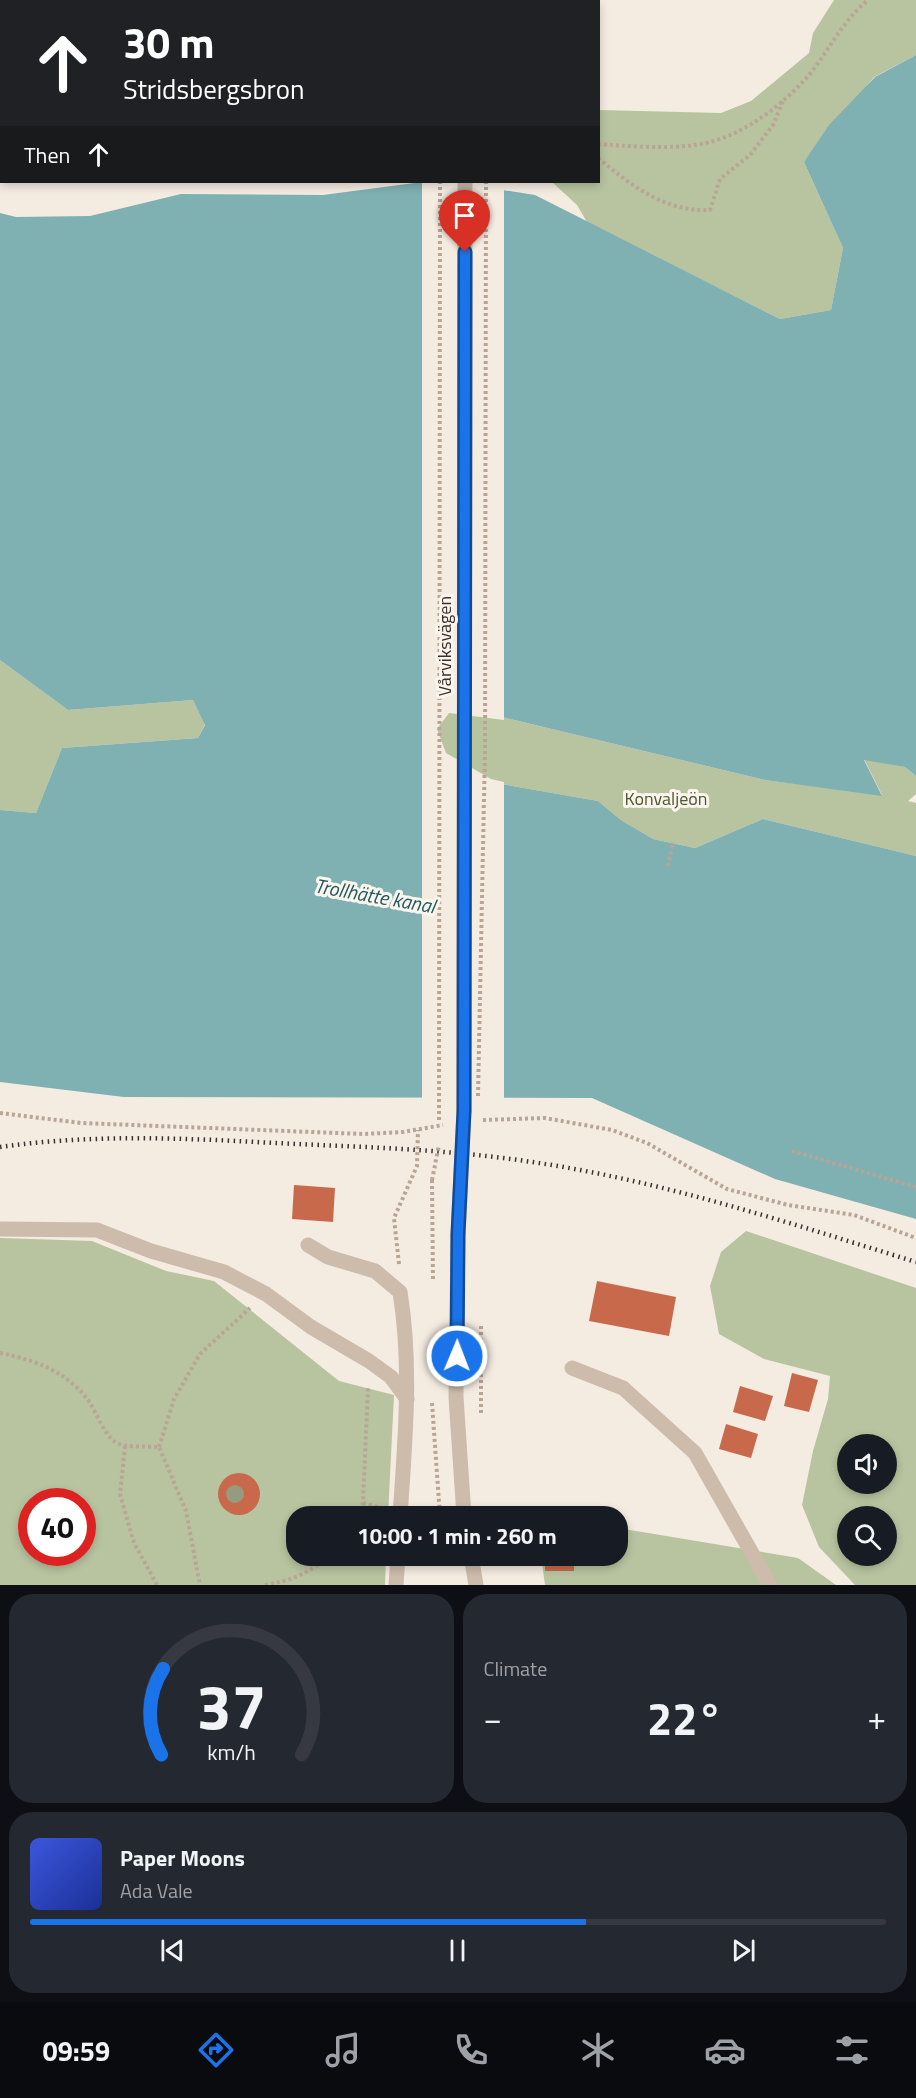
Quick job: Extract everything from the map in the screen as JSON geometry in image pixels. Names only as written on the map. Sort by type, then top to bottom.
[{"type":"street","name":"Vårviksvägen","points":[[463,1506],[456,1397],[458,1234],[471,1108],[465,183]]},
{"type":"street","points":[[0,1229],[98,1230],[151,1251],[224,1272],[266,1294],[311,1327],[369,1361],[391,1377],[407,1399]]},
{"type":"street","points":[[308,1245],[328,1257],[375,1271],[400,1292],[405,1323],[407,1399],[401,1506]]},
{"type":"street","points":[[572,1368],[623,1388],[695,1453],[770,1585]]},
{"type":"street","points":[[396,1585],[397,1566]]},
{"type":"street","points":[[473,1566],[476,1585]]},
{"type":"path","points":[[600,144],[694,146],[721,139],[743,129],[783,100],[810,74],[835,34],[868,0]]},
{"type":"path","points":[[600,160],[626,181],[663,203],[691,210],[710,210],[720,179],[750,155],[773,125],[783,100]]},
{"type":"path","points":[[439,1131],[440,183]]},
{"type":"path","points":[[471,1108],[485,749],[486,183]]},
{"type":"path","points":[[668,866],[674,842]]},
{"type":"path","points":[[400,1292],[394,1218],[417,1166],[418,1130]]},
{"type":"path","points":[[432,1180],[439,1141]]},
{"type":"path","points":[[792,1151],[916,1187]]},
{"type":"path","points":[[200,1585],[186,1511],[159,1447],[174,1399],[200,1354],[266,1294]]},
{"type":"path","points":[[481,1323],[481,1426]]},
{"type":"path","points":[[0,1353],[27,1359],[59,1372],[88,1400],[113,1441],[124,1446],[136,1444],[159,1447]]},
{"type":"path","points":[[362,1506],[369,1361]]},
{"type":"path","points":[[124,1446],[120,1494],[134,1543],[157,1585]]},
{"type":"path","points":[[265,1585],[289,1581],[315,1566]]},
{"type":"green space","points":[[834,0],[916,0],[916,55],[874,77],[804,162],[843,248],[831,310],[780,319],[587,222],[577,205],[553,183],[600,183],[600,110],[721,113],[751,101],[809,53],[813,33]]},
{"type":"green space","points":[[0,660],[68,710],[193,700],[205,724],[198,738],[62,748],[36,813],[0,810]]},
{"type":"green space","name":"Konvaljeön","points":[[447,709],[502,717],[765,780],[882,795],[864,759],[905,767],[916,776],[916,794],[908,801],[916,803],[916,856],[763,819],[695,848],[653,839],[621,820],[598,801],[490,782],[443,756],[433,729]]},
{"type":"green space","points":[[746,1231],[916,1288],[916,1585],[855,1585],[837,1566],[819,1547],[802,1505],[813,1451],[828,1399],[830,1376],[764,1359],[719,1334],[710,1286],[721,1252]]},
{"type":"green space","points":[[0,1238],[92,1241],[166,1271],[214,1281],[339,1381],[394,1395],[388,1506],[286,1506],[286,1566],[386,1566],[385,1585],[0,1585]]},
{"type":"green space","points":[[628,1530],[798,1558],[836,1585],[545,1585],[542,1566],[628,1566]]},
{"type":"water","name":"Trollhätte kanal","points":[[916,55],[916,776],[905,767],[864,760],[882,796],[765,780],[502,717],[447,709],[433,729],[443,756],[490,782],[598,801],[621,820],[653,839],[695,848],[763,819],[916,856],[916,1219],[775,1179],[592,1098],[124,1097],[0,1082],[0,810],[36,813],[62,748],[198,738],[205,725],[193,700],[68,710],[0,660],[0,213],[16,217],[90,216],[181,194],[323,195],[414,183],[457,183],[535,195],[780,319],[831,310],[843,248],[804,162],[829,125],[875,77]]},
{"type":"pier","points":[[422,183],[475,183],[504,187],[504,720],[449,713],[437,729],[446,753],[491,779],[504,782],[504,1101],[422,1101]]},
{"type":"building","points":[[294,1185],[335,1188],[333,1222],[292,1219]]},
{"type":"building","points":[[597,1281],[676,1297],[669,1336],[589,1321]]},
{"type":"building","points":[[792,1373],[818,1380],[809,1412],[784,1406]]},
{"type":"building","points":[[740,1386],[773,1396],[765,1421],[733,1412]]},
{"type":"building","points":[[726,1424],[758,1434],[751,1458],[719,1449]]},
{"type":"building","points":[[239,1473],[254,1479],[260,1494],[254,1509],[239,1515],[224,1509],[218,1494],[224,1479]]},
{"type":"building","points":[[545,1566],[574,1566],[574,1571],[545,1571]]},
{"type":"railway","points":[[0,1147],[69,1140],[172,1139],[404,1149],[532,1162],[629,1180],[726,1204],[916,1262]]},
{"type":"route","points":[[457,1356],[458,1234],[464,1111],[465,252]]}]
